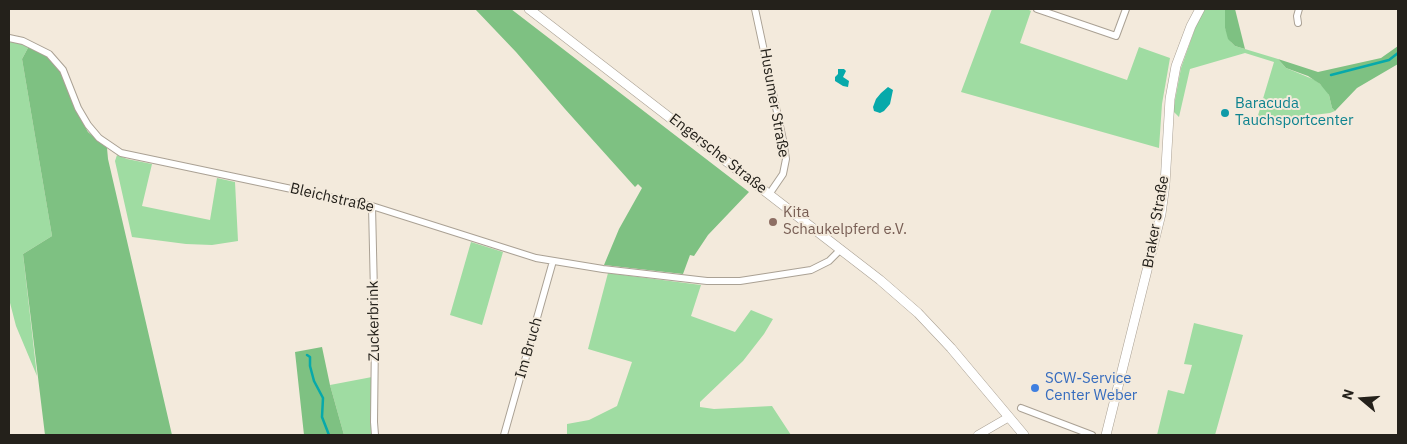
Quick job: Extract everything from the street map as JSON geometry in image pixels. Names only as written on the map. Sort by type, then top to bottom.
[{"type":"main road","name":"Engersche Straße","points":[[529,9],[770,193],[880,280],[918,313],[951,348],[1024,435]]},
{"type":"main road","name":"Braker Straße","points":[[1106,435],[1161,214],[1174,75],[1182,48],[1200,9]]},
{"type":"street","name":"Husumer Straße","points":[[755,9],[786,158],[783,174],[770,193]]},
{"type":"street","points":[[1037,9],[1116,36],[1126,9]]},
{"type":"street","points":[[1298,24],[1297,16],[1299,9]]},
{"type":"street","name":"Bleichstraße","points":[[9,38],[23,41],[49,54],[63,70],[78,108],[88,125],[99,138],[121,153],[372,206],[536,258],[602,269],[707,281],[740,281],[811,270],[829,261],[841,249]]},
{"type":"street","name":"Zuckerbrink","points":[[372,206],[375,435]]},
{"type":"street","name":"Im Bruch","points":[[504,435],[553,262]]},
{"type":"street","points":[[1021,408],[1092,435]]},
{"type":"street","points":[[978,435],[1009,418]]},
{"type":"green space","points":[[475,9],[511,9],[749,192],[708,235],[694,256],[690,255],[683,274],[604,265],[619,229],[642,188],[638,184],[635,187],[516,52]]},
{"type":"green space","points":[[992,9],[1027,9],[1031,11],[1020,43],[1127,80],[1139,47],[1170,58],[1162,104],[1159,148],[961,92]]},
{"type":"green space","points":[[1205,9],[1225,9],[1225,28],[1231,42],[1235,46],[1278,59],[1286,68],[1315,80],[1326,89],[1332,108],[1335,111],[1256,122],[1274,62],[1245,53],[1190,69],[1179,117],[1173,111],[1181,68],[1197,23]]},
{"type":"green space","points":[[1225,9],[1235,9],[1245,49],[1235,46],[1228,39],[1225,28]]},
{"type":"green space","points":[[9,41],[29,46],[22,59],[52,236],[23,254],[37,376],[16,326],[9,299]]},
{"type":"green space","points":[[29,46],[47,55],[61,73],[74,106],[88,132],[107,148],[172,435],[45,435],[23,254],[52,236],[22,59]]},
{"type":"green space","points":[[1398,46],[1398,64],[1357,88],[1335,111],[1332,108],[1329,95],[1320,84],[1308,76],[1286,68],[1278,59],[1318,72],[1381,58]]},
{"type":"green space","points":[[117,155],[152,164],[142,206],[210,220],[217,178],[235,182],[238,241],[212,245],[186,244],[132,237],[115,161]]},
{"type":"green space","points":[[471,242],[503,252],[482,325],[450,315]]},
{"type":"green space","points":[[608,273],[701,285],[691,316],[735,332],[751,310],[773,319],[743,361],[700,402],[700,407],[714,409],[772,406],[791,435],[567,435],[567,424],[589,420],[617,406],[632,362],[588,349]]},
{"type":"green space","points":[[1194,323],[1243,335],[1215,435],[1157,435],[1168,390],[1184,394],[1192,365],[1184,364]]},
{"type":"green space","points":[[322,347],[344,435],[304,435],[295,352]]},
{"type":"green space","points":[[372,377],[372,435],[344,435],[330,385]]},
{"type":"water","points":[[838,69],[846,71],[843,77],[849,81],[848,87],[835,81]]},
{"type":"water","points":[[888,87],[893,90],[890,104],[880,113],[874,111],[873,107],[876,99]]},
{"type":"waterway","points":[[1331,75],[1389,60],[1398,53]]},
{"type":"waterway","points":[[307,355],[310,357],[314,381],[323,398],[322,417],[329,435]]},
{"type":"place","name":"Baracuda Tauchsportcenter","points":[[1225,113]]},
{"type":"place","name":"Kita Schaukelpferd e.V.","points":[[773,222]]},
{"type":"place","name":"SCW-Service Center Weber","points":[[1035,388]]}]
